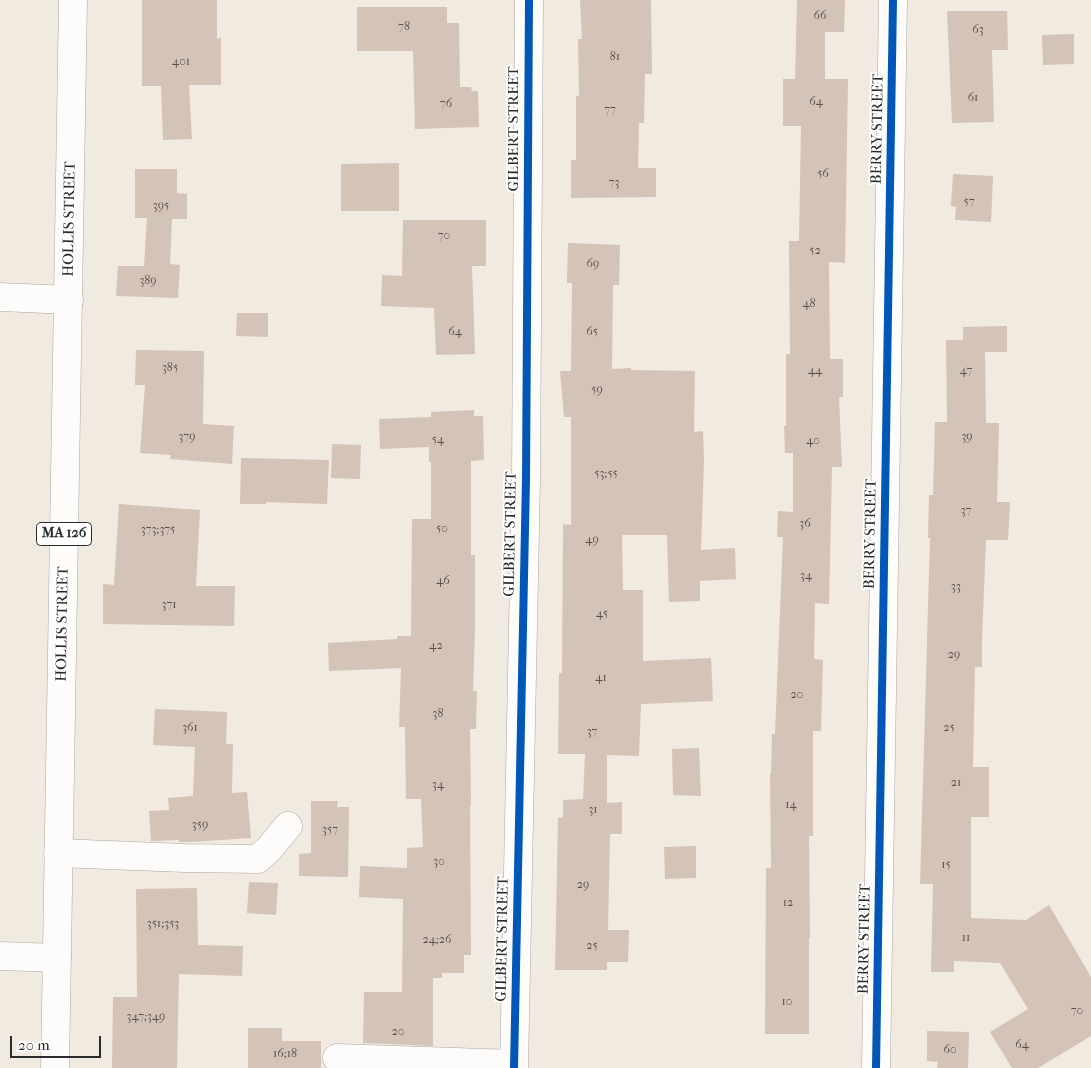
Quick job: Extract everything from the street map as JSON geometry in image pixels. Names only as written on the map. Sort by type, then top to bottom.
[{"type":"street","name":"HOLLIS STREET","points":[[55,1068],[73,0]]},
{"type":"street","name":"GILBERT STREET","points":[[514,1066],[526,479],[529,0]]},
{"type":"street","name":"BERRY STREET","points":[[876,1068],[894,0]]},
{"type":"street","points":[[0,298],[69,300]]},
{"type":"street","points":[[58,853],[258,859],[288,826]]},
{"type":"street","points":[[0,956],[57,958]]},
{"type":"street","points":[[338,1058],[514,1066]]},
{"type":"building","points":[[142,0],[217,0],[217,39],[221,38],[221,85],[189,85],[192,139],[163,140],[161,86],[142,86]]},
{"type":"building","points":[[580,0],[651,0],[652,74],[645,74],[644,123],[639,123],[638,168],[656,168],[656,197],[571,198],[571,160],[576,160],[576,96],[579,96],[578,39],[582,39]]},
{"type":"building","points":[[797,0],[845,0],[844,32],[825,32],[825,79],[848,79],[845,263],[829,262],[830,359],[843,359],[843,397],[839,397],[842,467],[832,467],[829,604],[815,603],[814,659],[823,660],[821,731],[813,731],[813,836],[809,836],[809,1034],[765,1034],[766,868],[771,868],[770,774],[772,734],[775,734],[783,537],[777,537],[778,511],[793,512],[793,453],[785,453],[784,426],[786,426],[786,354],[790,354],[789,241],[799,241],[801,126],[783,126],[783,79],[795,79]]},
{"type":"building","points":[[357,7],[447,7],[447,23],[459,23],[460,87],[471,87],[472,91],[478,91],[479,127],[415,129],[413,51],[357,51]]},
{"type":"building","points":[[947,11],[1007,11],[1008,50],[992,50],[994,122],[952,123]]},
{"type":"building","points":[[1074,34],[1074,64],[1043,65],[1042,35]]},
{"type":"building","points":[[399,163],[399,211],[341,211],[341,164]]},
{"type":"building","points":[[135,169],[177,169],[177,193],[187,194],[187,219],[172,219],[170,264],[180,265],[178,298],[116,296],[118,266],[144,266],[147,218],[135,218]]},
{"type":"building","points":[[953,174],[993,176],[991,222],[955,220],[956,207],[951,206]]},
{"type":"building","points":[[403,220],[486,220],[486,266],[472,266],[475,354],[436,355],[434,308],[381,306],[382,275],[402,276]]},
{"type":"building","points":[[568,243],[620,245],[619,285],[613,285],[612,369],[695,371],[694,432],[703,431],[704,461],[701,550],[735,548],[736,579],[700,581],[700,601],[669,602],[667,535],[622,535],[623,590],[643,590],[643,661],[711,658],[713,701],[641,704],[639,756],[607,755],[607,803],[622,802],[622,834],[610,834],[608,930],[629,930],[628,962],[607,962],[607,970],[555,970],[558,818],[563,817],[563,800],[583,799],[585,754],[558,754],[559,673],[562,673],[563,524],[571,525],[571,417],[564,417],[560,371],[571,371],[572,283],[567,283]]},
{"type":"building","points":[[237,313],[268,313],[268,337],[236,336]]},
{"type":"building","points":[[1007,326],[1007,352],[985,352],[986,423],[999,423],[997,502],[1010,502],[1008,540],[986,540],[982,667],[975,667],[973,767],[989,767],[989,817],[971,817],[971,918],[1026,920],[1049,905],[1091,977],[1091,1036],[1038,1068],[1012,1068],[990,1032],[1028,1009],[1000,963],[954,961],[954,972],[931,972],[933,884],[920,884],[930,538],[928,538],[929,495],[933,495],[935,422],[947,422],[946,340],[963,340],[963,327]]},
{"type":"building","points":[[136,350],[204,351],[203,424],[234,426],[232,464],[170,459],[171,455],[140,453],[145,385],[135,385]]},
{"type":"building","points":[[474,410],[474,416],[483,416],[484,460],[471,461],[471,555],[475,555],[473,691],[477,691],[476,729],[470,729],[471,955],[464,955],[464,973],[442,973],[442,978],[433,978],[433,1046],[363,1043],[364,992],[402,992],[403,899],[359,897],[360,866],[407,868],[407,848],[423,847],[421,799],[406,799],[405,727],[399,727],[401,668],[329,671],[328,643],[397,639],[397,636],[411,636],[412,519],[431,519],[431,462],[429,462],[429,447],[380,449],[379,419],[431,417],[431,412]]},
{"type":"building","points":[[332,444],[361,445],[360,479],[331,478]]},
{"type":"building","points":[[241,458],[329,460],[327,504],[266,502],[266,504],[240,504]]},
{"type":"building","points":[[119,504],[200,510],[196,586],[235,586],[234,626],[103,624],[103,584],[114,585]]},
{"type":"building","points":[[155,709],[227,712],[226,744],[233,744],[232,793],[247,792],[251,838],[191,842],[179,842],[179,840],[151,841],[149,811],[169,810],[168,798],[193,796],[195,747],[153,745]]},
{"type":"building","points":[[699,748],[701,796],[673,795],[672,749]]},
{"type":"building","points":[[311,801],[338,801],[337,807],[349,807],[348,877],[299,876],[299,854],[311,853]]},
{"type":"building","points":[[696,846],[696,878],[665,879],[664,847]]},
{"type":"building","points":[[249,882],[278,883],[276,915],[247,913]]},
{"type":"building","points":[[197,888],[198,945],[243,946],[242,976],[179,974],[177,1068],[112,1068],[113,997],[137,997],[136,889]]},
{"type":"building","points":[[248,1028],[282,1028],[282,1041],[321,1041],[321,1068],[248,1068]]},
{"type":"building","points":[[927,1031],[969,1032],[968,1068],[937,1068],[938,1062],[927,1061]]},
{"type":"cycle path","points":[[514,1068],[526,479],[529,0]]},
{"type":"cycle path","points":[[876,1068],[893,0]]}]
